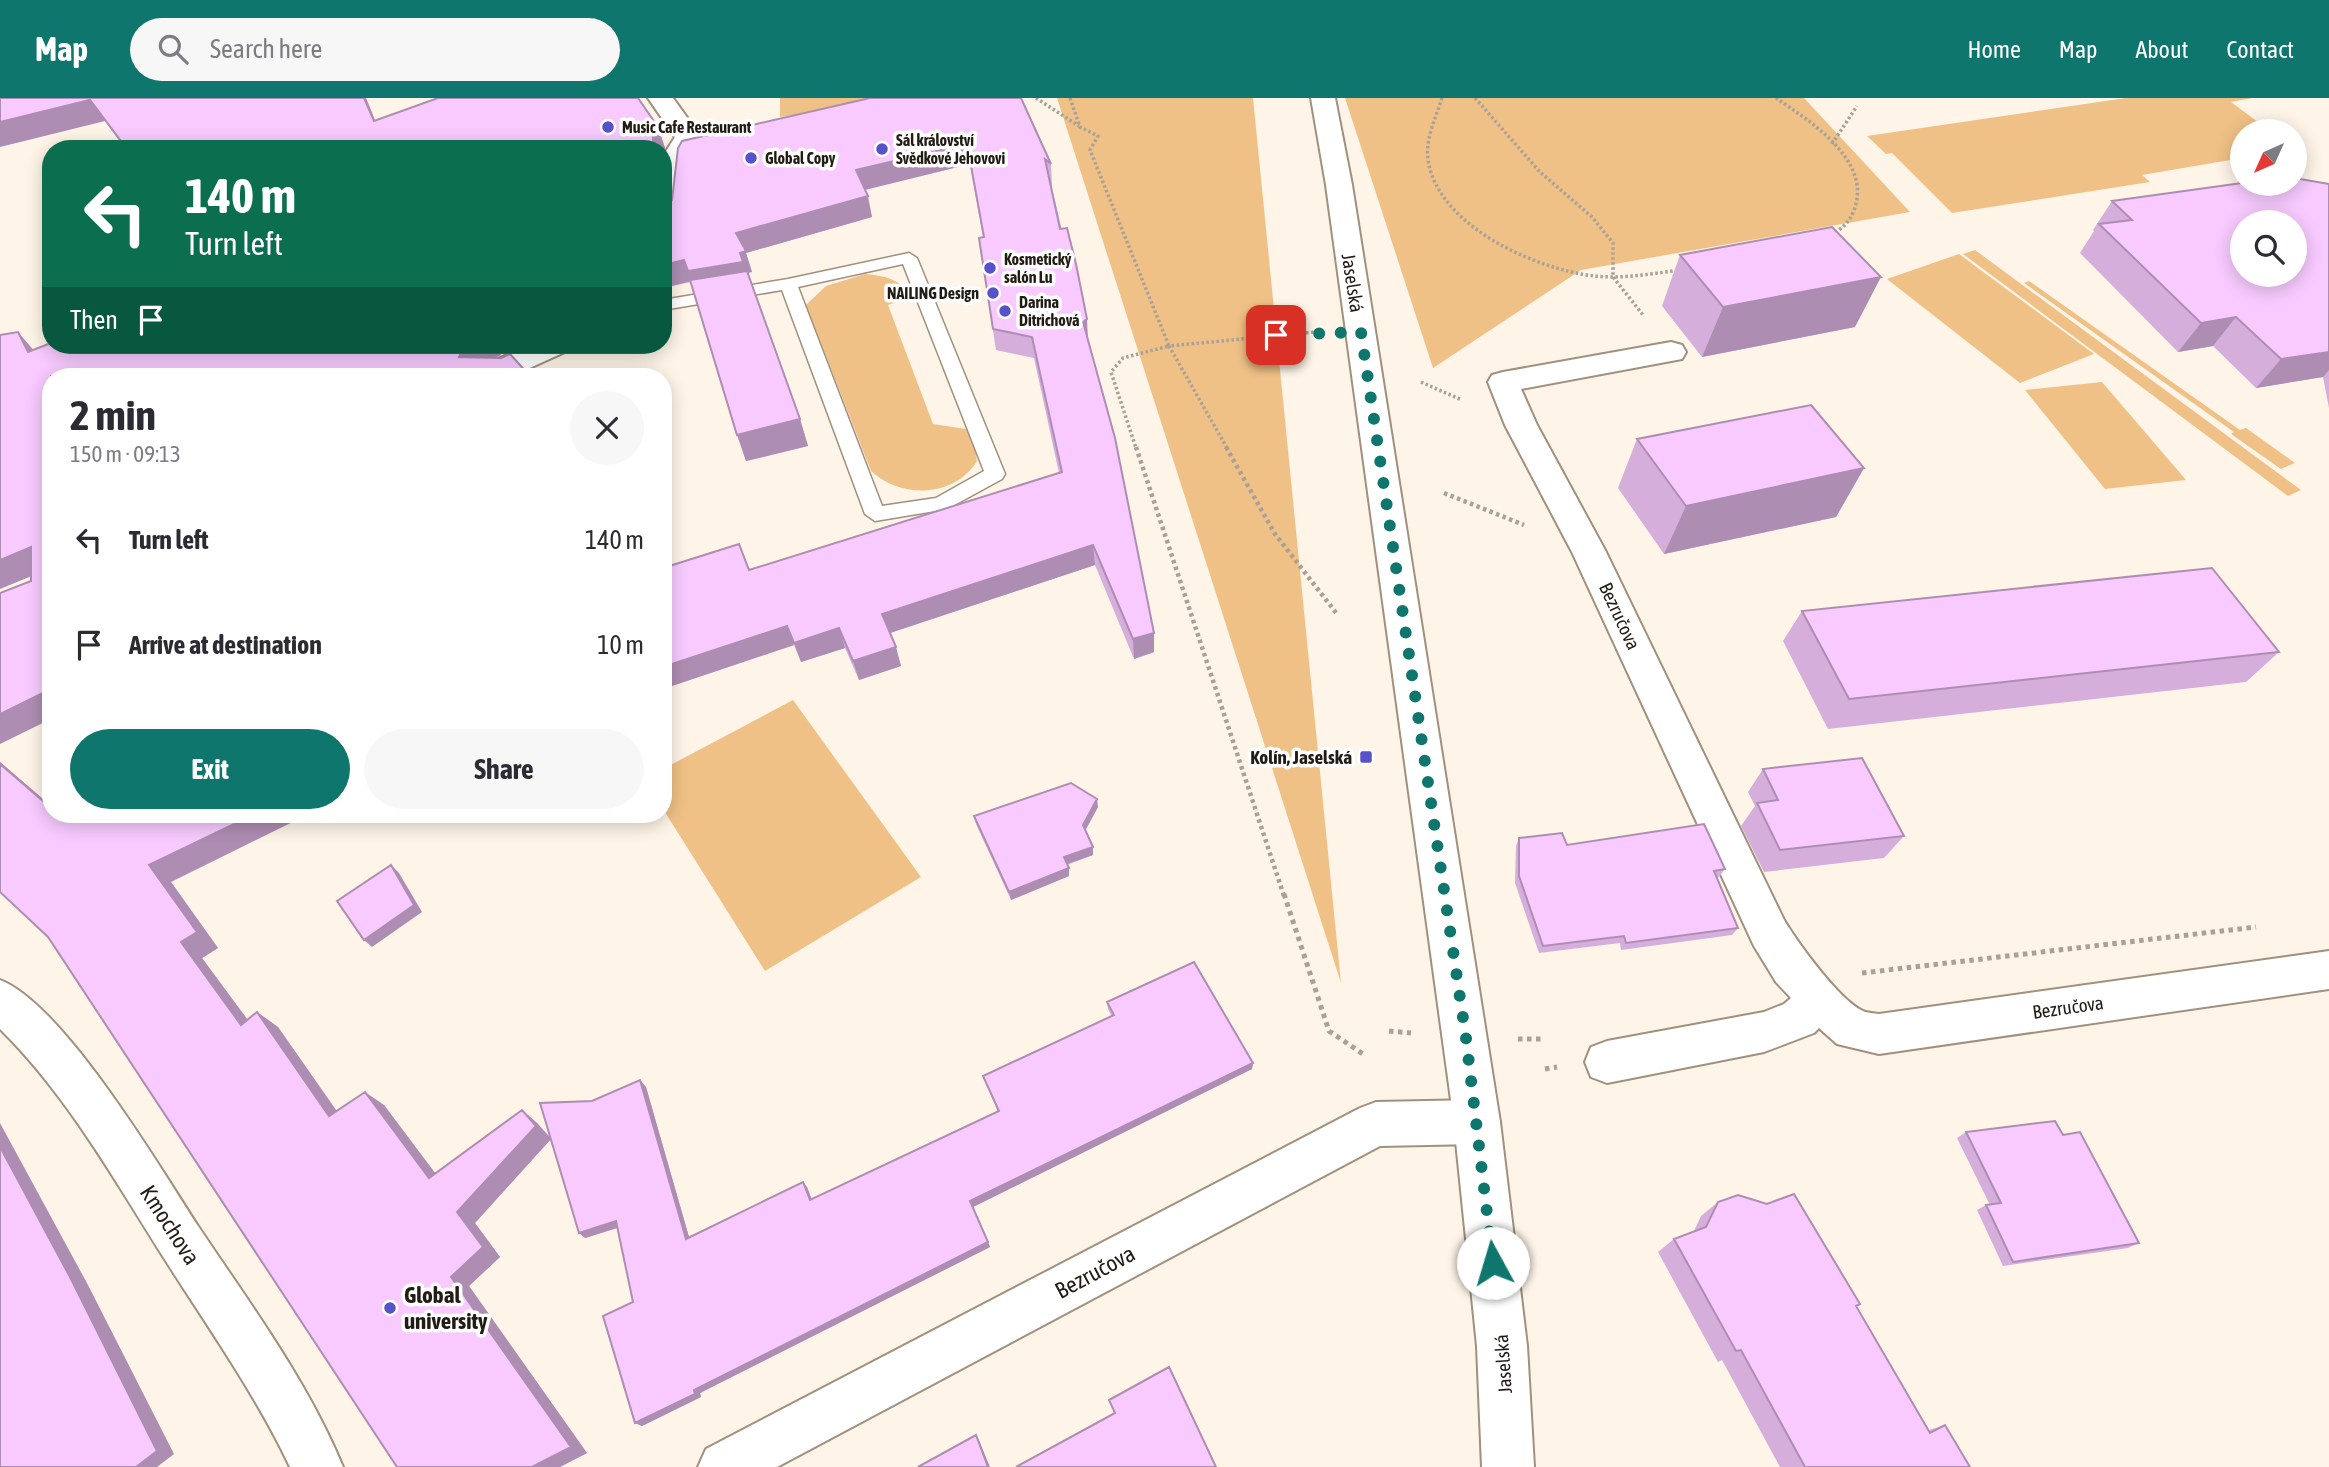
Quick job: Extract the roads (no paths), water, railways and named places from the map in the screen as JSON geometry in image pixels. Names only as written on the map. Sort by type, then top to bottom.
[{"type":"street","points":[[660,98],[688,137],[672,165]]},
{"type":"street","name":"Jaselská","points":[[1323,98],[1361,332],[1478,1122],[1502,1346],[1508,1467]]},
{"type":"street","name":"Bezručova","points":[[1671,352],[1503,382],[1521,425],[1590,552],[1769,933],[1791,968],[1852,1030],[1879,1034],[2329,970]]},
{"type":"street","points":[[504,368],[535,354]]},
{"type":"street","points":[[1607,1062],[1764,1032],[1799,1018],[1819,999]]},
{"type":"street","name":"Kmochova","points":[[0,1000],[27,1024],[95,1110],[291,1411],[317,1467]]},
{"type":"street","name":"Bezručova","points":[[724,1467],[1376,1124],[1478,1122]]},
{"type":"lane","points":[[672,303],[788,284],[909,258],[995,474],[940,504],[875,514],[788,284]]},
{"type":"place","name":"Music Cafe Restaurant","points":[[608,127]]},
{"type":"place","name":"Sál království Svědkové Jehovovi","points":[[882,149]]},
{"type":"place","name":"Global Copy","points":[[751,158]]},
{"type":"place","name":"Kosmetický salón Lu","points":[[990,268]]},
{"type":"place","name":"NAILING Design","points":[[993,293]]},
{"type":"place","name":"Darina Ditrichová","points":[[1005,311]]},
{"type":"place","name":"Kolín, Jaselská","points":[[1366,757]]},
{"type":"place","name":"Global university","points":[[390,1308]]}]
